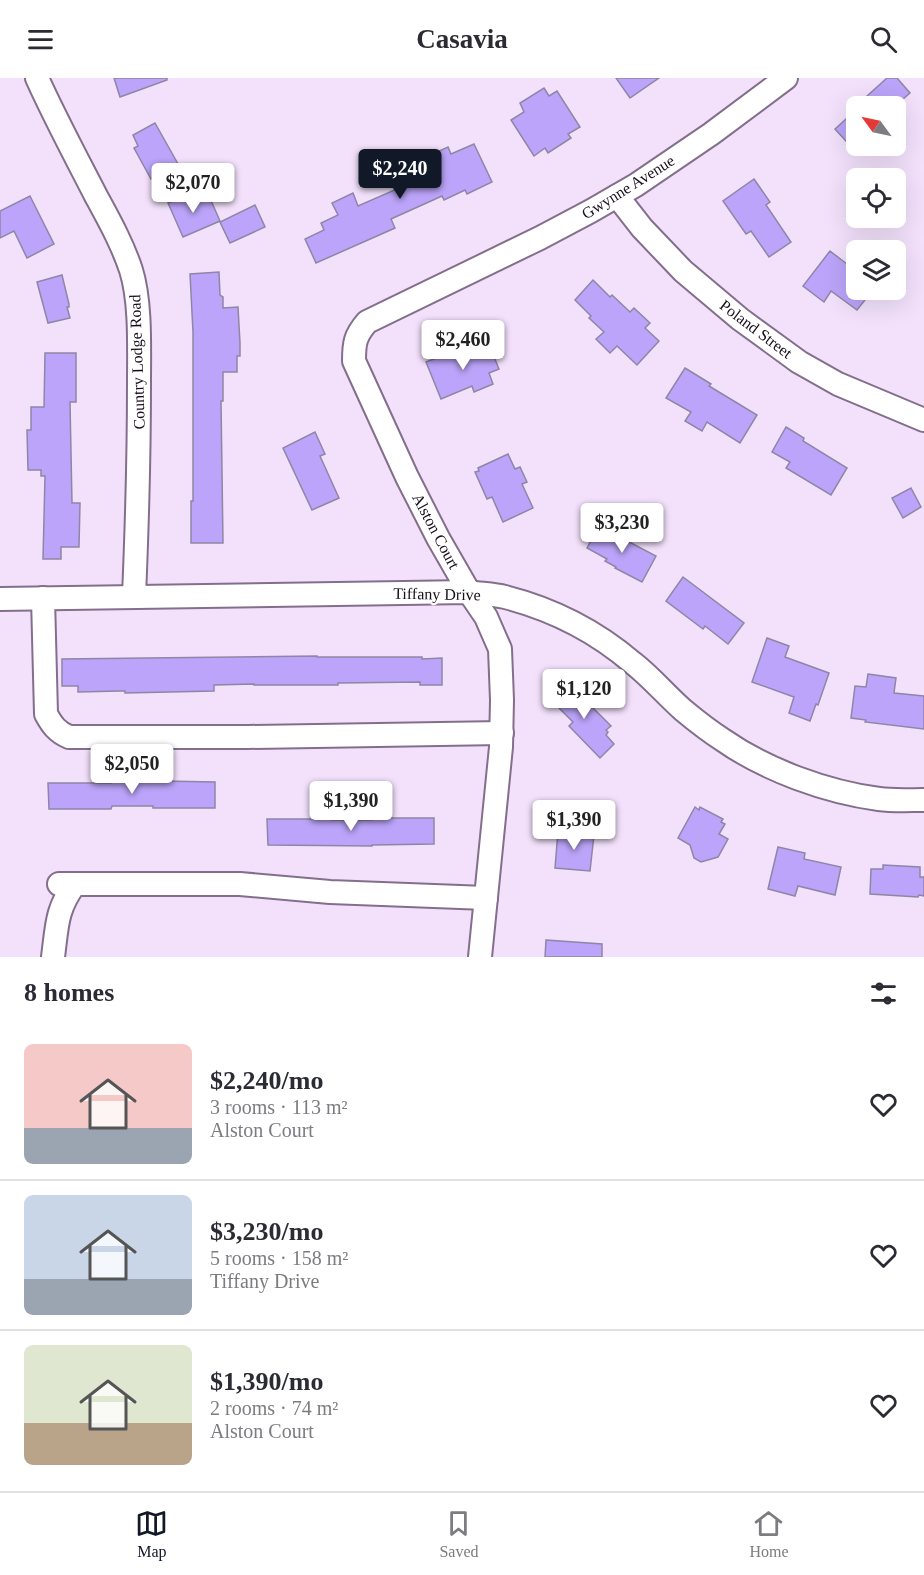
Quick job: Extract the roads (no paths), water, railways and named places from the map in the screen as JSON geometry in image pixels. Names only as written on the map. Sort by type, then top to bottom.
[{"type":"street","name":"Country Lodge Road","points":[[37,78],[123,246],[132,273],[139,350],[138,524],[134,596]]},
{"type":"street","name":"Gwynne Avenue","points":[[459,276],[540,238],[636,185],[711,134],[786,78]]},
{"type":"street","name":"Poland Street","points":[[617,196],[642,228],[684,271],[740,319],[799,362],[838,384],[924,420]]},
{"type":"street","name":"Alston Court","points":[[459,276],[367,322],[358,333],[354,344],[354,361],[407,477],[438,538],[486,617],[500,649],[502,733],[480,957]]},
{"type":"street","name":"Tiffany Drive","points":[[0,599],[469,592],[502,597],[530,604],[573,623],[608,644],[634,663],[683,710],[723,740],[754,759],[828,788],[880,799],[924,800]]},
{"type":"street","points":[[43,598],[46,714],[52,725],[69,737],[502,733]]},
{"type":"street","points":[[53,957],[58,916],[67,884],[240,884],[330,892],[486,898]]}]
